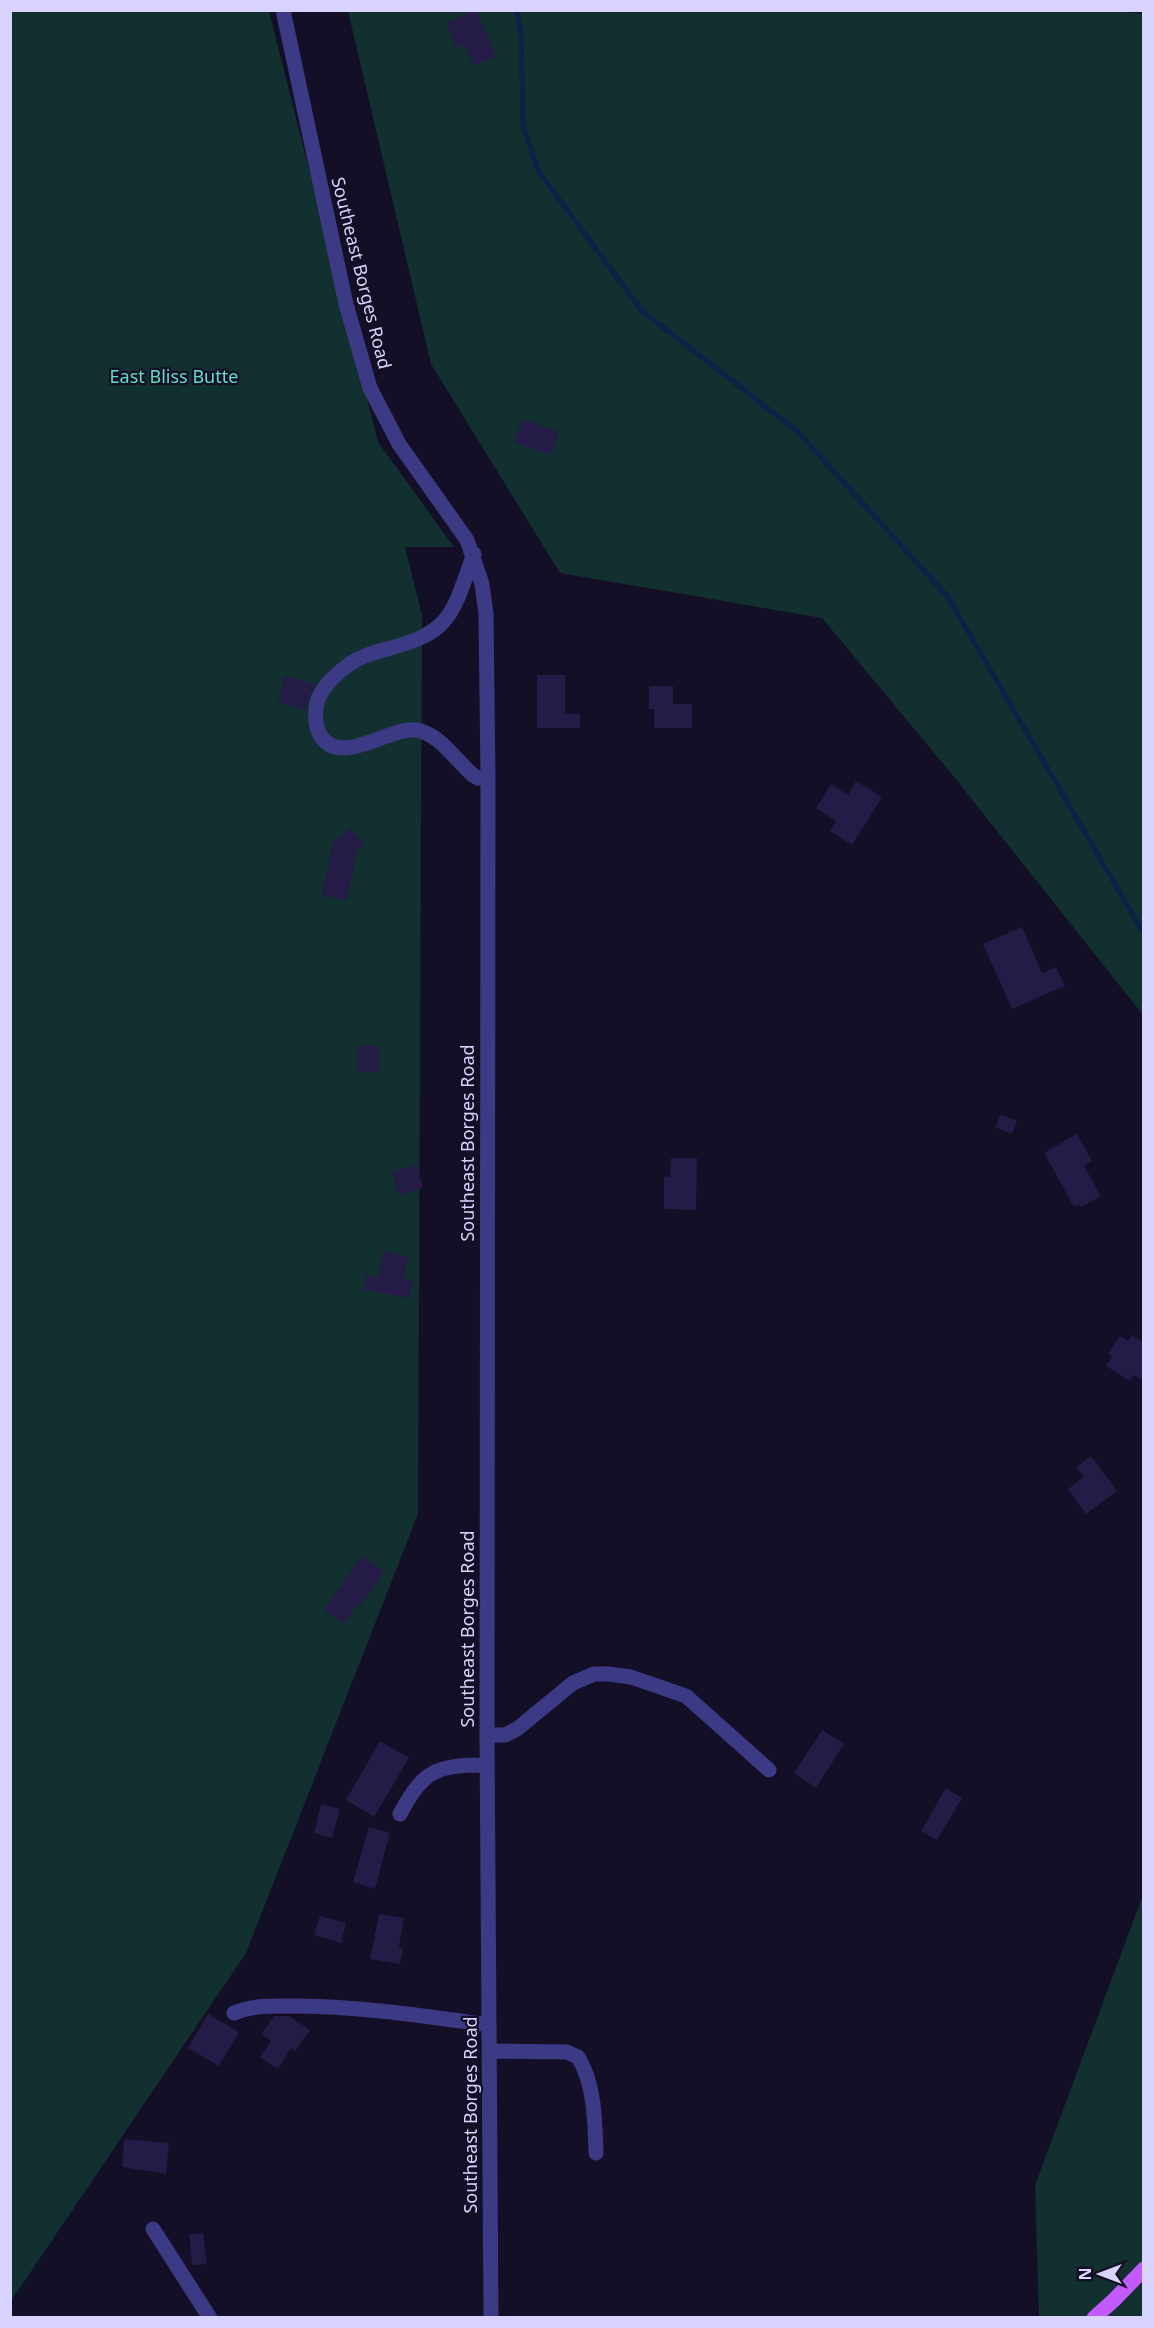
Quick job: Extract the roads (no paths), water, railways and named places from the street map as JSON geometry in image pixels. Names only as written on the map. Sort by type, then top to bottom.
[{"type":"main road","points":[[1094,2318],[1143,2269]]},
{"type":"street","name":"Southeast Borges Road","points":[[283,10],[346,303],[370,388],[399,444],[459,525],[474,555],[482,584],[486,614],[488,778],[487,1765],[491,2318]]},
{"type":"street","points":[[474,555],[453,608],[444,622],[410,642],[363,657],[340,671],[324,686],[315,714],[317,729],[328,743],[345,748],[357,747],[389,734],[418,730],[440,742],[473,775],[478,778],[488,778]]},
{"type":"street","points":[[487,1735],[505,1735],[518,1729],[573,1683],[594,1674],[609,1674],[632,1677],[686,1696],[769,1770]]},
{"type":"street","points":[[400,1814],[413,1789],[426,1776],[452,1766],[487,1765]]},
{"type":"street","points":[[234,2013],[249,2007],[321,2006],[420,2015],[489,2025]]},
{"type":"street","points":[[489,2051],[561,2052],[577,2056],[583,2066],[592,2102],[596,2153]]},
{"type":"street","points":[[153,2229],[210,2318]]},
{"type":"waterway","points":[[516,10],[521,30],[523,126],[539,172],[642,311],[797,431],[948,597],[1144,934]]},
{"type":"park label","name":"East Bliss Butte","points":[[174,376]]}]
